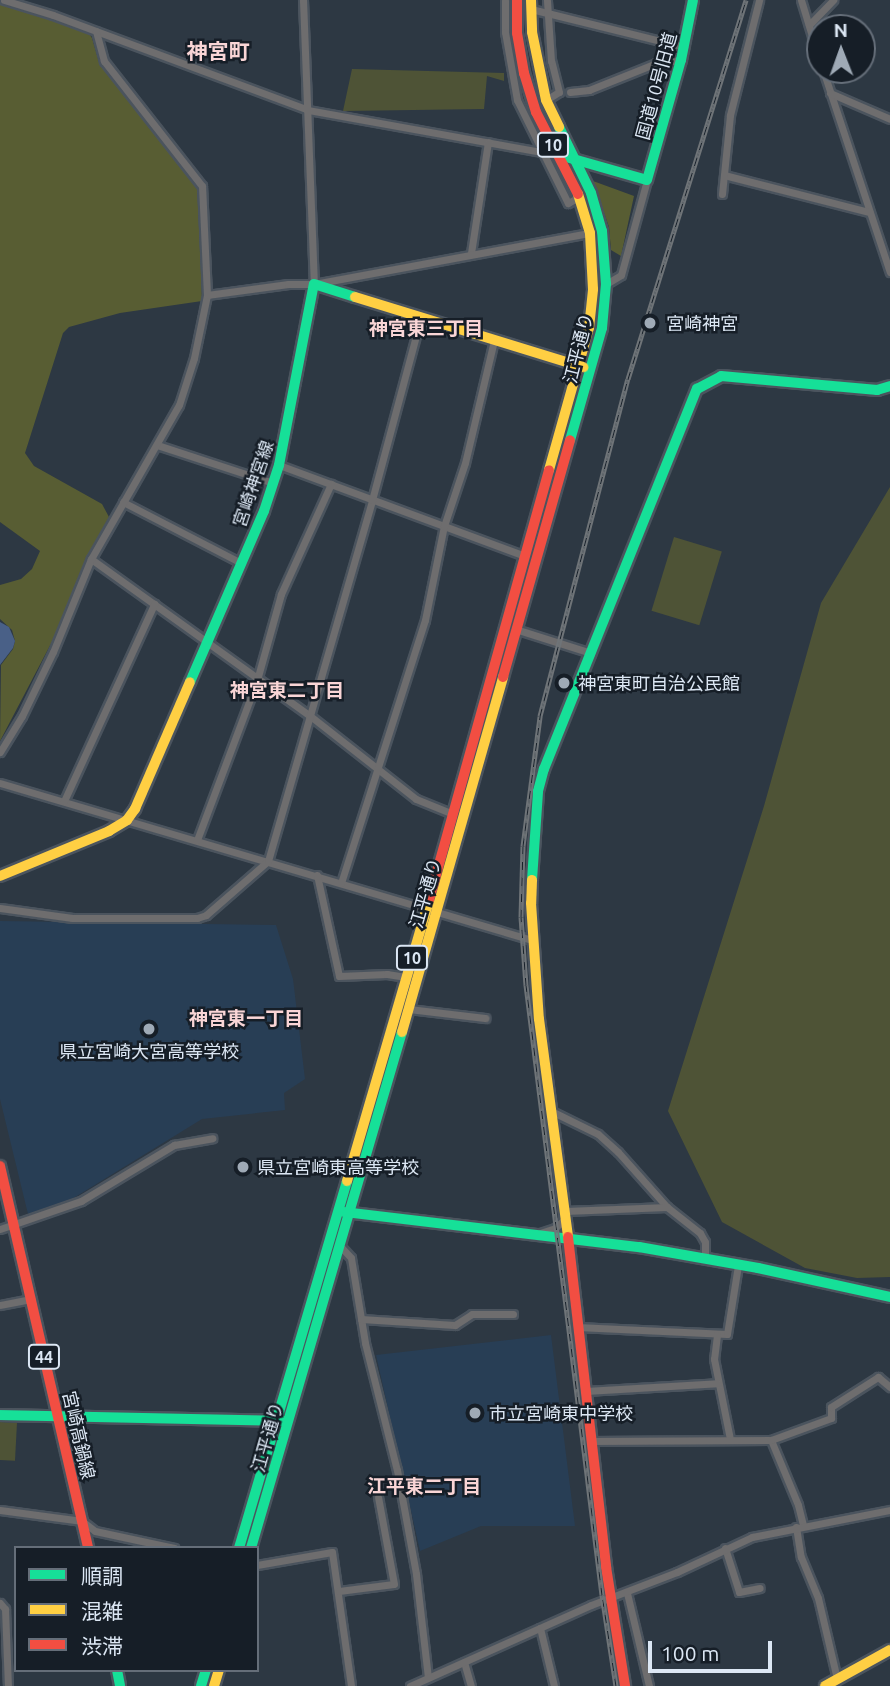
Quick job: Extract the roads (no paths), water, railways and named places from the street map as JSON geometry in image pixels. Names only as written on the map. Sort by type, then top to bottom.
[{"type":"main road","name":"10","points":[[517,0],[517,33],[524,73],[536,112],[579,197],[590,233]]},
{"type":"main road","name":"国道10号旧道","points":[[647,180],[681,60],[693,0]]},
{"type":"main road","name":"10","points":[[531,5],[537,68],[546,100],[591,192],[602,231],[606,284]]},
{"type":"main road","points":[[559,155],[647,180]]},
{"type":"main road","name":"江平通り","points":[[240,1546],[406,977],[432,909],[511,628],[525,556],[589,328],[593,289],[590,233]]},
{"type":"main road","points":[[314,284],[590,369]]},
{"type":"main road","name":"宮崎神宮線","points":[[127,820],[135,809],[273,483],[279,465],[314,284]]},
{"type":"main road","name":"江平通り","points":[[252,1546],[408,1009],[453,814],[602,328],[606,284]]},
{"type":"main road","points":[[625,1686],[590,1441],[532,940],[531,903],[538,791],[544,769],[697,389],[721,376],[877,390],[890,386]]},
{"type":"main road","points":[[0,876],[127,820]]},
{"type":"main road","name":"宮崎高鍋線","points":[[0,1166],[88,1546]]},
{"type":"main road","points":[[337,1209],[350,1214],[639,1247],[890,1297]]},
{"type":"main road","points":[[0,1415],[288,1422]]},
{"type":"main road","points":[[825,1686],[890,1650]]},
{"type":"street","points":[[5,0],[308,110],[559,155]]},
{"type":"street","points":[[303,0],[314,284]]},
{"type":"street","points":[[505,0],[505,32],[517,100],[568,203],[579,197]]},
{"type":"street","points":[[546,100],[559,92],[551,61],[547,0]]},
{"type":"street","points":[[722,194],[730,115],[759,0]]},
{"type":"street","points":[[820,14],[833,0]]},
{"type":"street","points":[[531,5],[547,12],[684,47]]},
{"type":"street","points":[[0,752],[22,716],[53,652],[91,559],[179,405],[194,358],[207,295],[202,186],[104,61],[96,31]]},
{"type":"street","points":[[570,92],[589,90],[656,63],[681,60]]},
{"type":"street","points":[[827,84],[890,272]]},
{"type":"street","points":[[830,93],[890,119]]},
{"type":"street","points":[[471,253],[488,142]]},
{"type":"street","points":[[724,175],[869,212]]},
{"type":"street","points":[[606,284],[621,275],[647,180]]},
{"type":"street","points":[[207,295],[275,285],[314,284],[590,233]]},
{"type":"street","points":[[0,908],[72,918],[197,918],[206,915],[268,861],[372,500],[421,317]]},
{"type":"street","points":[[341,883],[425,621],[444,526],[465,463],[494,340]]},
{"type":"street","points":[[158,445],[273,483]]},
{"type":"street","points":[[279,465],[525,556]]},
{"type":"street","points":[[197,840],[257,680],[281,594],[331,484]]},
{"type":"street","points":[[123,502],[241,563]]},
{"type":"street","points":[[91,559],[309,715],[379,767],[416,799],[453,814]]},
{"type":"street","points":[[64,801],[153,604]]},
{"type":"street","points":[[511,628],[591,653]]},
{"type":"street","points":[[0,783],[532,940]]},
{"type":"street","points":[[317,876],[340,976],[387,974],[406,977]]},
{"type":"street","points":[[408,1009],[485,1018]]},
{"type":"street","points":[[550,1111],[598,1134],[667,1208],[700,1233],[705,1242],[705,1259]]},
{"type":"street","points":[[0,1229],[81,1202],[174,1145],[212,1138]]},
{"type":"street","points":[[529,1235],[555,1228],[565,1214],[667,1208]]},
{"type":"street","points":[[339,1246],[351,1258],[361,1319],[397,1470],[414,1561],[425,1681]]},
{"type":"street","points":[[577,1327],[727,1334],[738,1265]]},
{"type":"street","points":[[0,1305],[31,1298]]},
{"type":"street","points":[[361,1319],[455,1325],[471,1314],[513,1314]]},
{"type":"street","points":[[717,1335],[714,1359],[730,1439]]},
{"type":"street","points":[[590,1441],[771,1440],[831,1418],[831,1407],[878,1377],[890,1387]]},
{"type":"street","points":[[585,1391],[718,1384]]},
{"type":"street","points":[[771,1440],[798,1505],[801,1557],[818,1598],[838,1679]]},
{"type":"street","points":[[339,1591],[394,1584],[378,1497]]},
{"type":"street","points":[[0,1510],[82,1521],[94,1531],[165,1546]]},
{"type":"street","points":[[410,1686],[752,1537],[890,1510]]},
{"type":"street","points":[[725,1548],[738,1592],[760,1588]]},
{"type":"street","points":[[259,1565],[332,1552],[352,1686]]},
{"type":"street","points":[[627,1593],[649,1686]]},
{"type":"street","points":[[2,1607],[5,1682]]},
{"type":"street","points":[[540,1628],[554,1686]]},
{"type":"street","points":[[464,1662],[471,1686]]},
{"type":"railway","points":[[616,1686],[602,1595],[526,985],[521,917],[523,846],[540,716],[628,379],[746,0]]},
{"type":"place","name":"宮崎神宮","points":[[650,323]]},
{"type":"place","name":"神宮東町自治公民館","points":[[564,683]]},
{"type":"place","name":"県立宮崎大宮高等学校","points":[[149,1029]]},
{"type":"place","name":"県立宮崎東高等学校","points":[[243,1167]]},
{"type":"place","name":"市立宮崎東中学校","points":[[475,1413]]},
{"type":"district","name":"神宮町","points":[[218,51]]},
{"type":"district","name":"神宮東三丁目","points":[[426,329]]},
{"type":"district","name":"神宮東二丁目","points":[[287,691]]},
{"type":"district","name":"神宮東一丁目","points":[[246,1019]]},
{"type":"district","name":"江平東二丁目","points":[[424,1487]]}]
